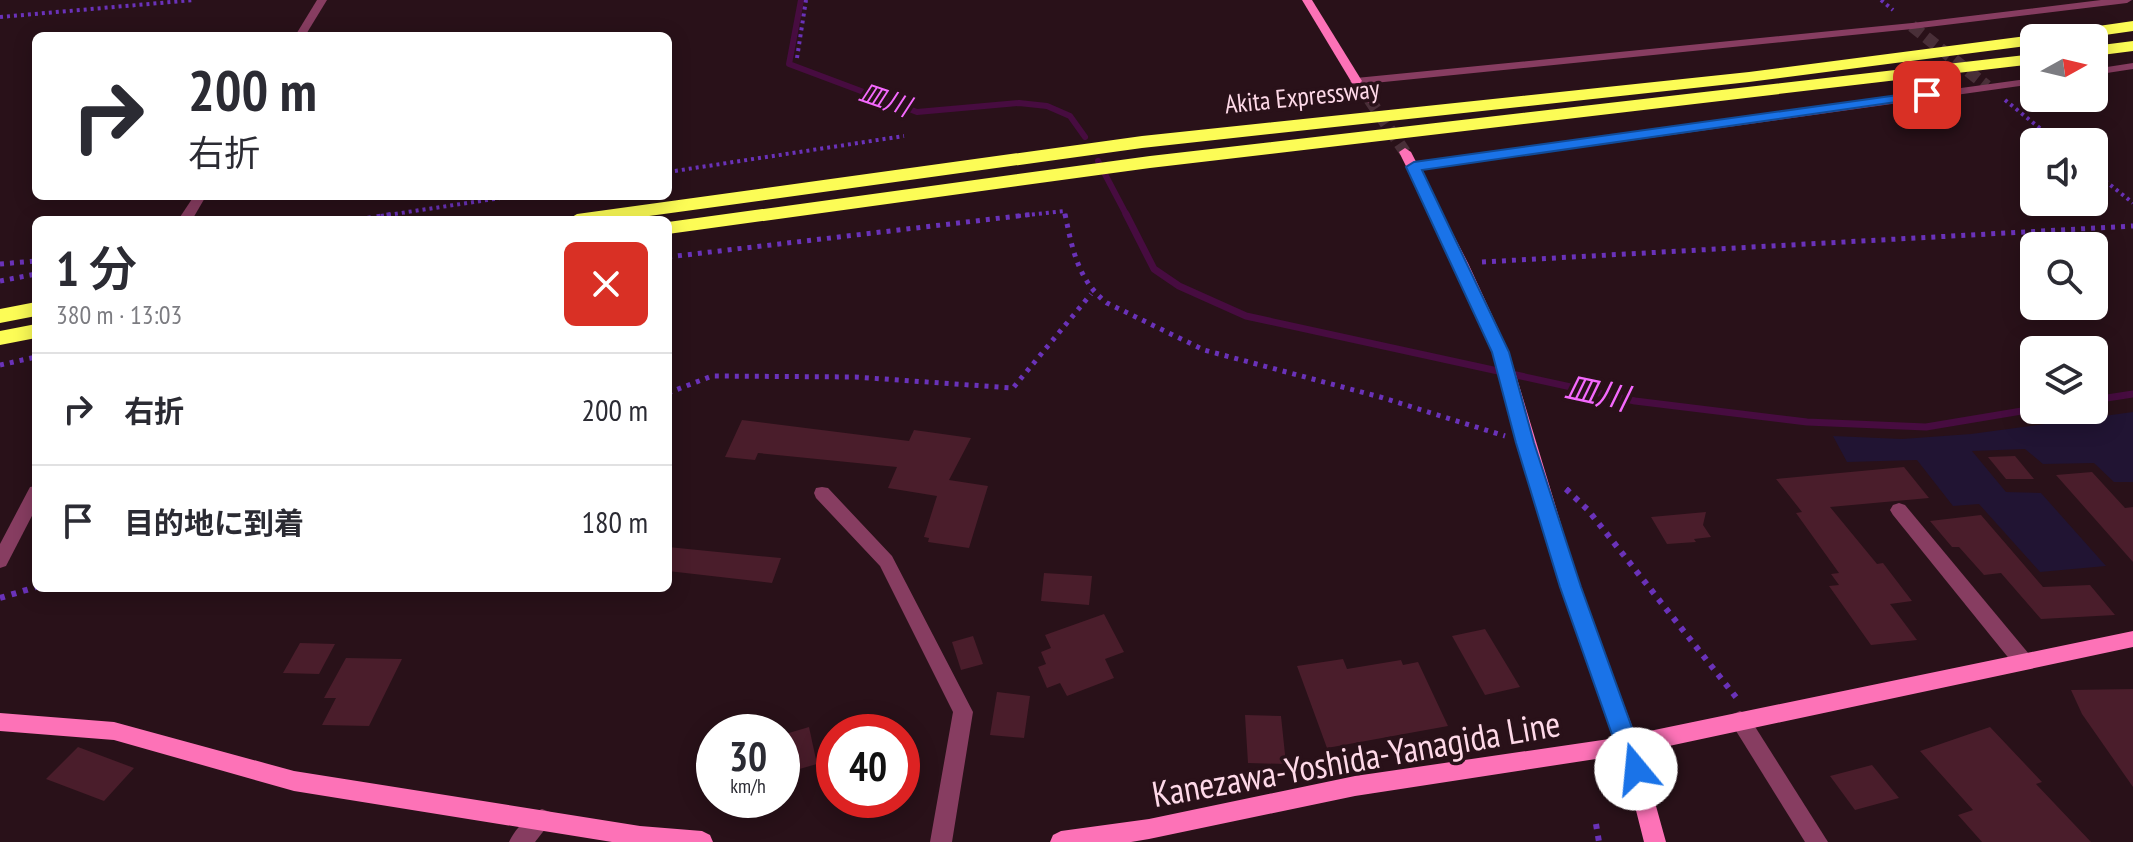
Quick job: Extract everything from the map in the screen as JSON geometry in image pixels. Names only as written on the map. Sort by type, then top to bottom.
[{"type":"highway","points":[[2108,30],[2133,26]]},
{"type":"highway","name":"Akita Expressway","points":[[606,216],[1142,142],[1749,77],[2020,42]]},
{"type":"highway","points":[[2108,49],[2133,46]]},
{"type":"highway","name":"Akita Expressway","points":[[672,227],[1150,162],[2020,61]]},
{"type":"highway","points":[[0,316],[32,310]]},
{"type":"highway","points":[[0,338],[32,332]]},
{"type":"main road","points":[[1307,0],[1356,81]]},
{"type":"main road","points":[[1405,152],[1461,263],[1501,352],[1525,443],[1571,587],[1629,745],[1655,842]]},
{"type":"main road","name":"Kanezawa-Yoshida-Yanagida Line","points":[[1061,842],[1149,829],[1355,786],[1629,745],[2133,639]]},
{"type":"main road","points":[[0,722],[114,731],[221,758],[294,781],[640,836],[702,842]]},
{"type":"street","points":[[302,32],[322,0]]},
{"type":"street","points":[[1356,81],[1912,26],[2127,0]]},
{"type":"street","points":[[2108,70],[2133,66]]},
{"type":"street","points":[[1356,81],[1369,99]]},
{"type":"street","points":[[1414,167],[2020,82]]},
{"type":"street","points":[[822,493],[886,561],[963,712],[941,842]]},
{"type":"street","points":[[0,561],[32,500]]},
{"type":"street","points":[[1899,510],[2022,660]]},
{"type":"street","points":[[1746,719],[1817,842]]},
{"type":"street","points":[[520,842],[542,819]]},
{"type":"path","points":[[0,17],[194,0]]},
{"type":"path","points":[[797,58],[806,0]]},
{"type":"path","points":[[1987,86],[2040,128]]},
{"type":"path","points":[[672,171],[904,136]]},
{"type":"path","points":[[2108,183],[2133,203]]},
{"type":"path","points":[[383,216],[488,200]]},
{"type":"path","points":[[672,257],[1064,211],[1077,263],[1091,294],[1204,350],[1380,397],[1525,443]]},
{"type":"path","points":[[1461,263],[2133,226]]},
{"type":"path","points":[[0,264],[32,261]]},
{"type":"path","points":[[0,281],[32,275]]},
{"type":"path","points":[[672,391],[712,376],[855,377],[1013,388],[1091,294]]},
{"type":"path","points":[[0,365],[32,358]]},
{"type":"path","points":[[1558,481],[1588,510],[1746,719]]},
{"type":"path","points":[[0,598],[32,588]]},
{"type":"path","points":[[1596,824],[1599,842]]},
{"type":"shaded area","points":[[2133,412],[2133,482],[2114,482],[2094,463],[2043,464],[2025,449],[1972,451],[2006,492],[2041,493],[2106,566],[2040,572],[1979,504],[1953,506],[1917,460],[1847,462],[1833,436],[1902,439],[2045,424],[2108,424],[2108,415]]},
{"type":"building","points":[[742,420],[909,441],[914,430],[971,438],[949,480],[988,486],[969,548],[928,542],[929,538],[924,537],[937,496],[888,488],[897,467],[758,453],[755,460],[725,457]]},
{"type":"building","points":[[2015,456],[2034,479],[2006,479],[1988,457]]},
{"type":"building","points":[[1904,467],[1929,498],[1830,507],[1877,564],[1883,563],[1912,601],[1890,604],[1917,640],[1871,645],[1829,586],[1839,585],[1831,574],[1839,573],[1796,513],[1802,512],[1776,479]]},
{"type":"building","points":[[2092,472],[2125,508],[2133,507],[2133,562],[2056,475]]},
{"type":"building","points":[[1706,512],[1703,525],[1711,537],[1694,539],[1696,542],[1667,544],[1651,517]]},
{"type":"building","points":[[1981,515],[2043,587],[2090,585],[2115,615],[2041,619],[2001,573],[1984,575],[1959,547],[1952,547],[1930,521]]},
{"type":"building","points":[[672,547],[781,558],[772,583],[672,571]]},
{"type":"building","points":[[1044,573],[1092,576],[1089,605],[1041,601]]},
{"type":"building","points":[[1104,614],[1124,652],[1105,659],[1114,678],[1067,696],[1060,683],[1047,688],[1038,667],[1046,664],[1041,652],[1051,648],[1045,635]]},
{"type":"building","points":[[1485,629],[1520,687],[1485,695],[1452,636]]},
{"type":"building","points":[[973,636],[983,664],[961,670],[952,642]]},
{"type":"building","points":[[300,643],[335,644],[319,674],[283,673]]},
{"type":"building","points":[[346,658],[402,659],[369,726],[322,725],[336,698],[324,698]]},
{"type":"building","points":[[1343,659],[1347,669],[1401,660],[1403,665],[1418,662],[1448,726],[1327,748],[1297,666]]},
{"type":"building","points":[[2133,689],[2133,787],[2082,714],[2071,690]]},
{"type":"building","points":[[997,692],[1030,696],[1024,738],[990,735]]},
{"type":"building","points":[[1245,715],[1281,716],[1286,764],[1248,763]]},
{"type":"building","points":[[809,727],[816,764],[800,769],[800,730]]},
{"type":"building","points":[[1990,727],[2042,782],[2036,784],[2091,842],[1982,842],[1958,815],[1973,810],[1920,751]]},
{"type":"building","points":[[78,747],[134,768],[104,801],[46,779]]},
{"type":"building","points":[[1872,765],[1899,798],[1855,810],[1830,776]]},
{"type":"waterway","name":"皿川","points":[[801,0],[789,64],[917,112],[1019,103],[1047,106],[1070,116],[1085,137]]},
{"type":"waterway","name":"皿川","points":[[1098,161],[1127,216]]},
{"type":"waterway","name":"皿川","points":[[1126,214],[1154,269],[1179,286],[1246,316],[1635,401],[1807,422],[1926,427],[2020,411]]},
{"type":"waterway","name":"皿川","points":[[2108,398],[2133,394]]},
{"type":"tunnel","points":[[1912,26],[1987,86]]},
{"type":"tunnel","points":[[1369,99],[1405,152]]},
{"type":"route","points":[[1636,769],[1571,587],[1525,443],[1501,352],[1414,167],[1927,95]]}]
